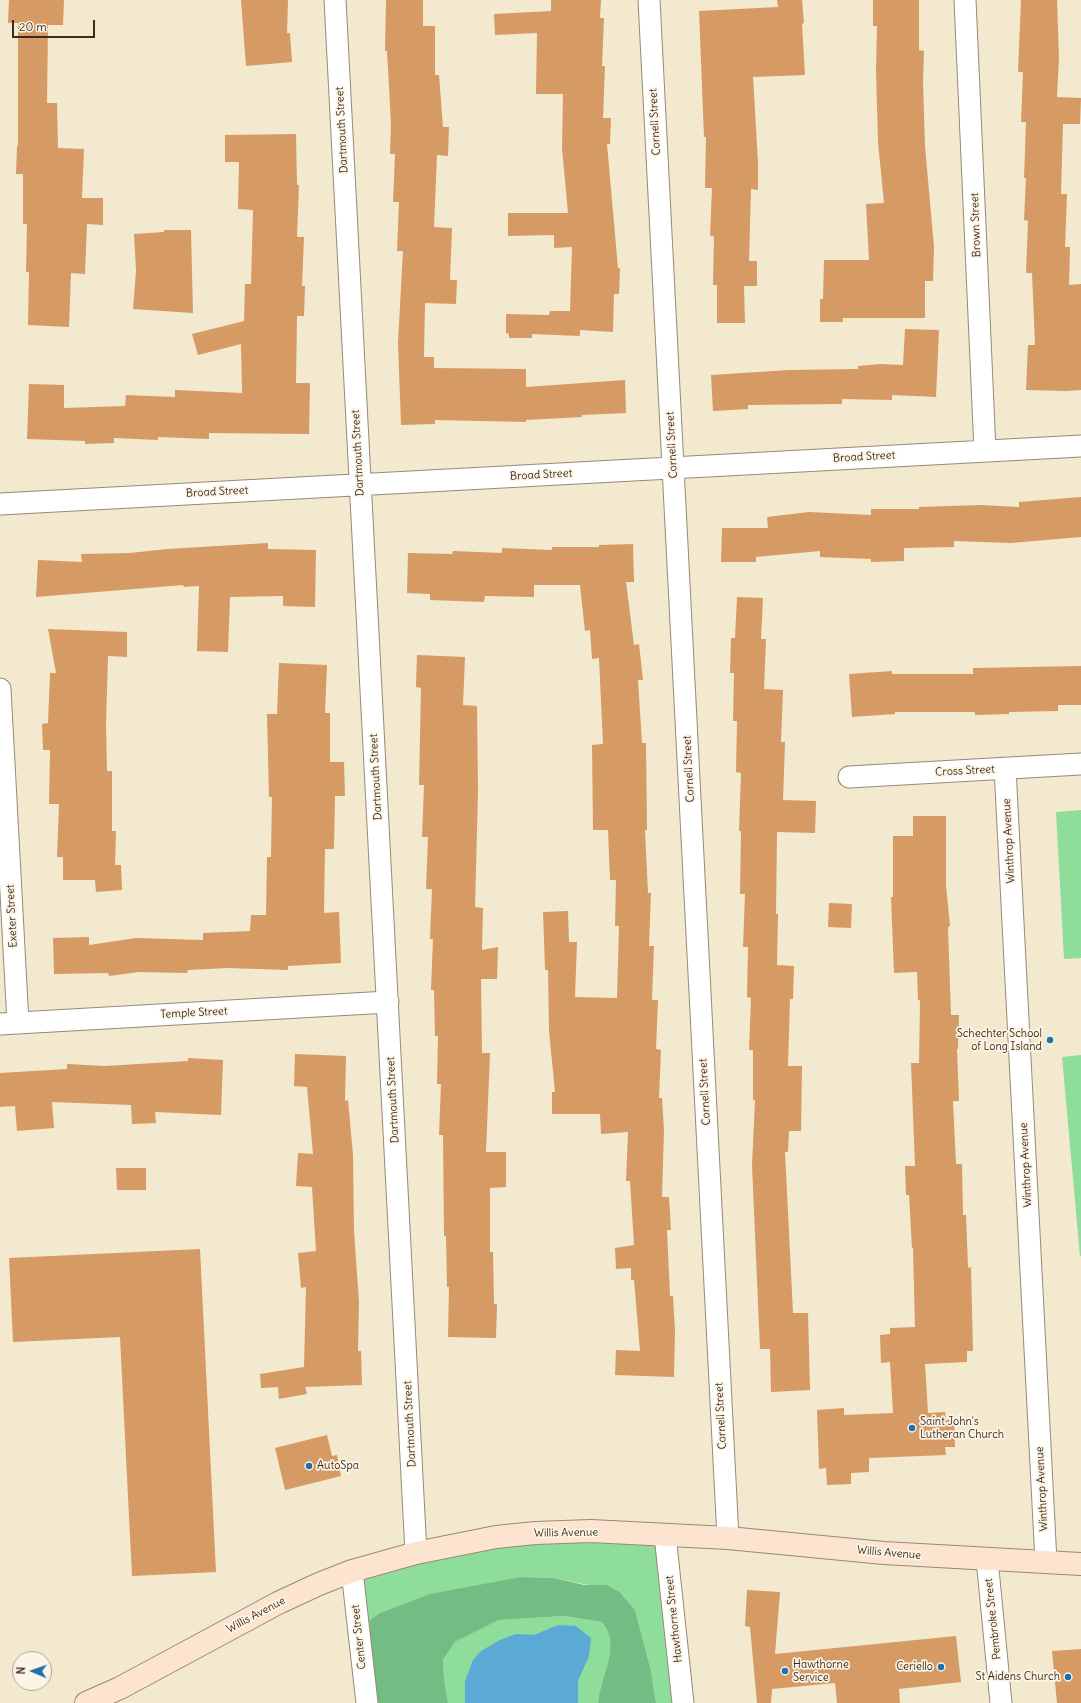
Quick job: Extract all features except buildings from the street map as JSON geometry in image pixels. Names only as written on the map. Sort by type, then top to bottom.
[{"type":"main road","name":"Willis Avenue","points":[[86,1703],[140,1677],[278,1603],[352,1571],[416,1553],[496,1537],[579,1531],[728,1538],[884,1553],[1081,1564]]},
{"type":"street","name":"Dartmouth Street","points":[[335,0],[416,1553]]},
{"type":"street","name":"Cornell Street","points":[[649,0],[728,1538]]},
{"type":"street","name":"Brown Street","points":[[965,0],[976,209],[985,451]]},
{"type":"street","name":"Broad Street","points":[[0,504],[1081,446]]},
{"type":"street","name":"Exeter Street","points":[[0,689],[9,1024]]},
{"type":"street","name":"Cross Street","points":[[849,777],[1081,764]]},
{"type":"street","name":"Winthrop Avenue","points":[[1005,768],[1046,1562]]},
{"type":"street","name":"Temple Street","points":[[9,1024],[388,1002]]},
{"type":"street","name":"Hawthorne Street","points":[[665,1535],[683,1703]]},
{"type":"street","name":"Pembroke Street","points":[[986,1559],[1001,1703]]},
{"type":"street","name":"Center Street","points":[[352,1571],[367,1703]]},
{"type":"green space","points":[[1081,810],[1081,958],[1064,959],[1056,812]]},
{"type":"green space","points":[[1081,1055],[1081,1256],[1080,1256],[1062,1057]]},
{"type":"green space","points":[[496,1537],[666,1539],[683,1703],[656,1703],[651,1671],[635,1610],[620,1592],[607,1585],[588,1585],[554,1578],[521,1577],[396,1607],[378,1614],[372,1620],[368,1630],[352,1571]]},
{"type":"green space","points":[[521,1577],[554,1578],[584,1585],[607,1585],[620,1592],[635,1610],[651,1671],[656,1703],[598,1703],[610,1651],[608,1631],[602,1622],[564,1616],[499,1620],[455,1642],[443,1660],[444,1679],[448,1703],[376,1703],[368,1630],[370,1620],[380,1613],[430,1594]]},
{"type":"green space","points":[[564,1616],[602,1622],[608,1631],[610,1651],[598,1703],[448,1703],[444,1679],[443,1660],[455,1642],[499,1620]]},
{"type":"water","points":[[558,1625],[576,1626],[591,1638],[589,1656],[578,1681],[578,1703],[465,1703],[465,1681],[473,1660],[481,1651],[500,1640],[516,1634],[534,1635]]},
{"type":"place","name":"Schechter School of Long Island","points":[[1050,1040]]},
{"type":"place","name":"Saint John's Lutheran Church","points":[[912,1428]]},
{"type":"place","name":"AutoSpa","points":[[309,1466]]},
{"type":"place","name":"Ceriello","points":[[941,1667]]},
{"type":"place","name":"Hawthorne Service","points":[[785,1671]]},
{"type":"place","name":"St Aidens Church","points":[[1068,1677]]}]
